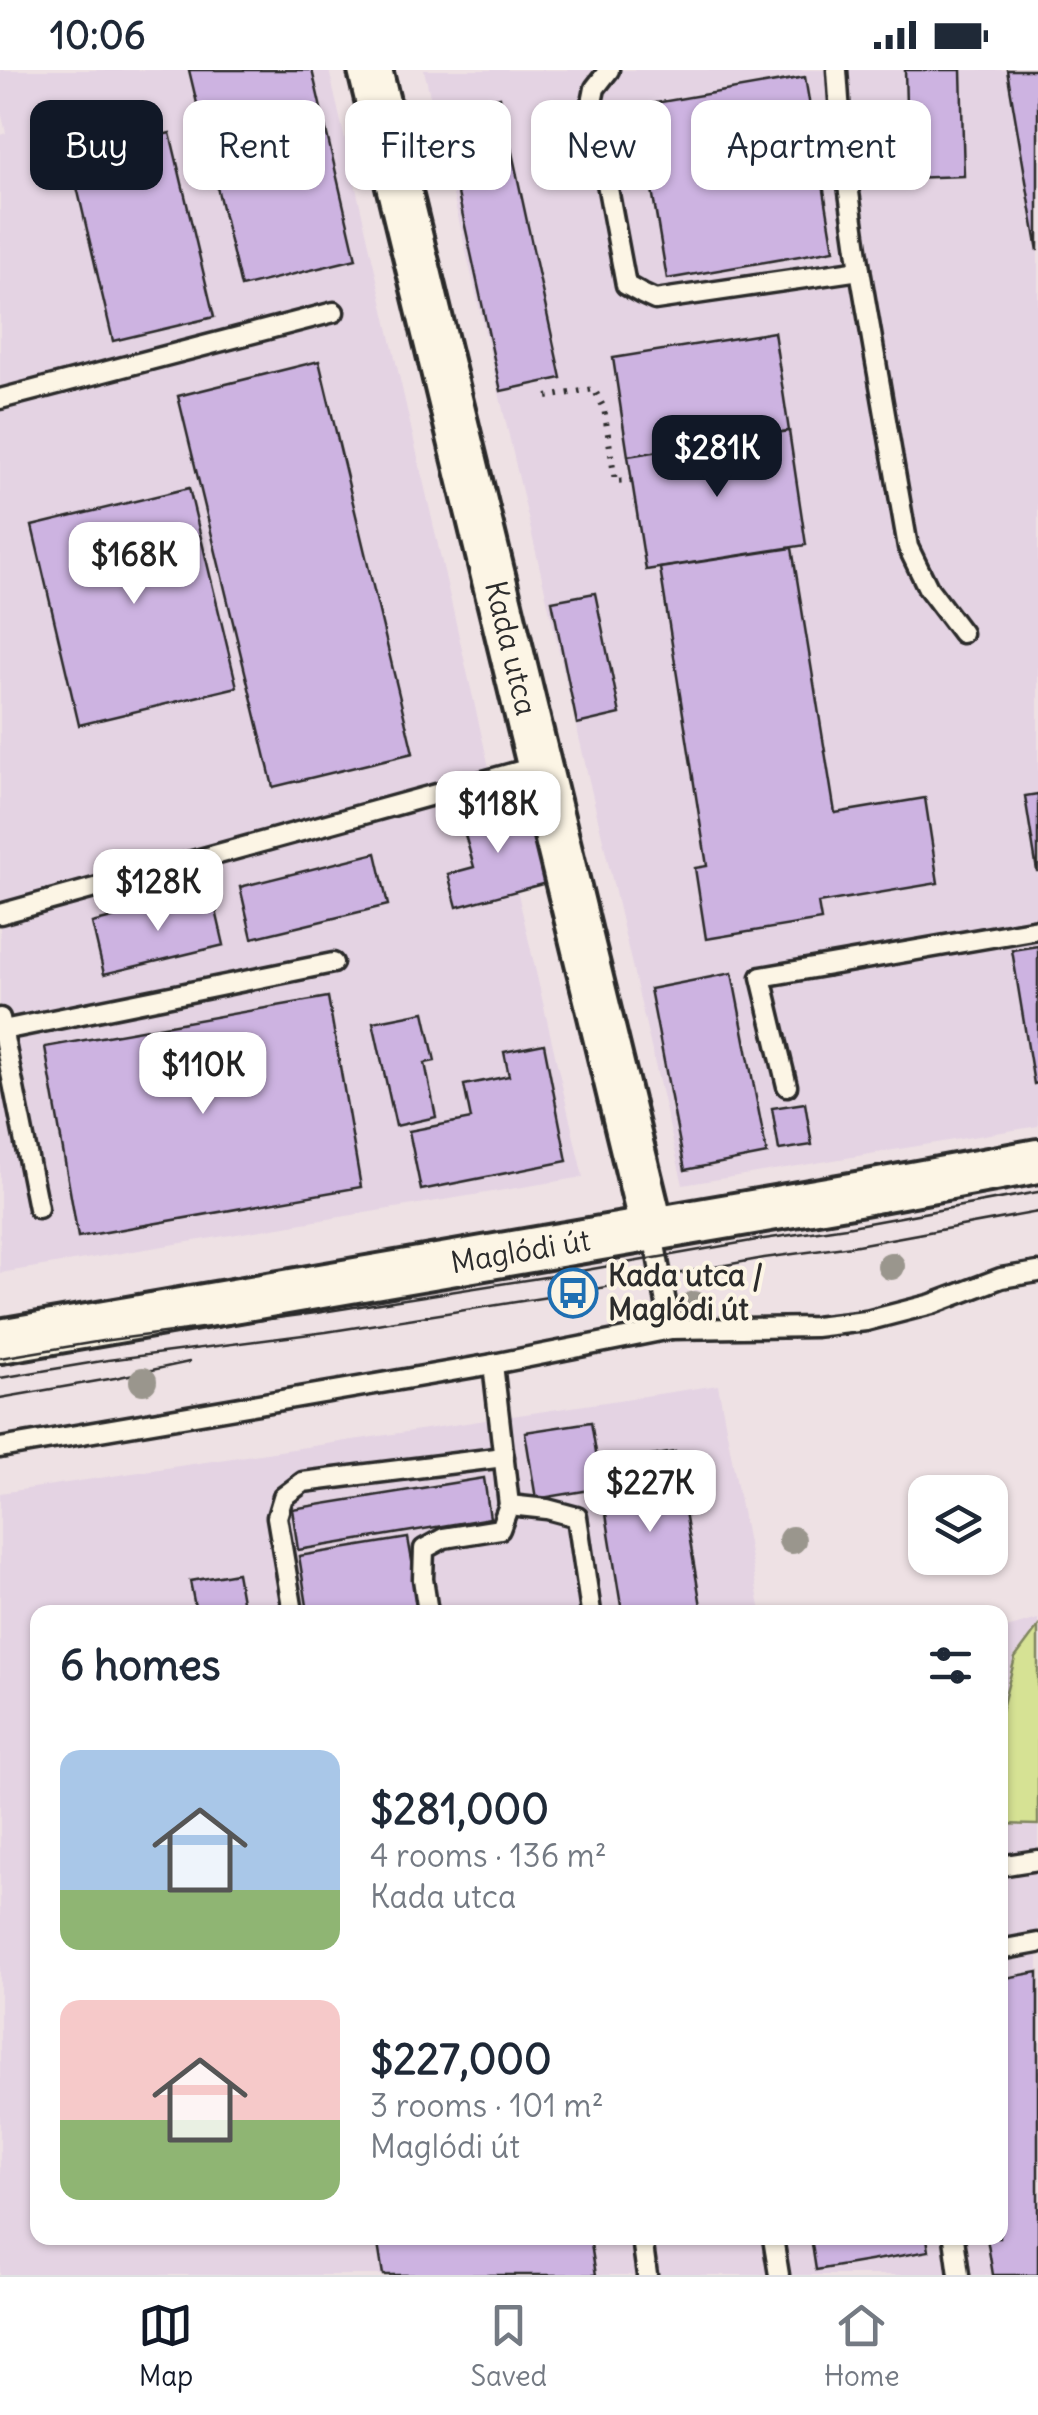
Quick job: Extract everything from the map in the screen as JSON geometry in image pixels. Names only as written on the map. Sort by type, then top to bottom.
[{"type":"street","name":"Kada utca","points":[[370,70],[652,1229]]},
{"type":"street","name":"Maglódi út","points":[[0,1341],[1038,1161]]},
{"type":"lane","points":[[609,70],[595,88],[592,103],[626,284],[656,300],[860,270]]},
{"type":"lane","points":[[837,70],[842,143],[860,270],[908,547],[928,588],[962,633]]},
{"type":"lane","points":[[0,398],[334,312]]},
{"type":"lane","points":[[0,914],[538,766]]},
{"type":"lane","points":[[787,1086],[761,977],[1038,929]]},
{"type":"lane","points":[[38,1208],[1,1024],[333,963]]},
{"type":"lane","points":[[652,1229],[671,1329]]},
{"type":"lane","points":[[0,1448],[494,1364],[671,1329],[815,1327],[866,1320],[932,1304],[1002,1278],[1038,1272]]},
{"type":"lane","points":[[427,1605],[424,1548],[444,1538],[500,1529],[509,1505],[494,1364]]},
{"type":"lane","points":[[291,1605],[277,1517],[283,1497],[303,1482],[504,1457]]},
{"type":"lane","points":[[509,1505],[576,1517],[590,1605]]},
{"type":"lane","points":[[1008,1865],[1038,1860]]},
{"type":"lane","points":[[1008,1949],[1038,1944]]},
{"type":"lane","points":[[643,2245],[646,2275]]},
{"type":"lane","points":[[774,2245],[779,2275]]},
{"type":"lane","points":[[955,2245],[959,2275]]},
{"type":"path","points":[[548,398],[594,389],[604,408],[614,480],[632,480]]},
{"type":"shaded area","points":[[0,70],[329,70],[345,140],[345,190],[357,190],[583,1177],[0,1273],[0,135],[6,133],[0,107]]},
{"type":"shaded area","points":[[424,70],[1038,70],[1038,1126],[683,1185],[452,190],[511,190],[511,100],[431,100]]},
{"type":"shaded area","points":[[718,1385],[760,1605],[30,1605],[30,2245],[1008,2245],[1008,1628],[1038,1619],[1038,2275],[0,2275],[0,1493]]},
{"type":"green space","points":[[1038,1627],[1038,1825],[1008,1824],[1008,1685],[1015,1658]]},
{"type":"building","points":[[189,70],[312,70],[319,100],[196,100]]},
{"type":"building","points":[[905,70],[961,70],[964,176],[931,177],[931,100],[906,100]]},
{"type":"building","points":[[1007,70],[1038,70],[1038,251]]},
{"type":"building","points":[[805,77],[809,100],[691,100],[691,190],[824,190],[834,250],[667,279],[652,190],[671,190],[671,100]]},
{"type":"building","points":[[325,130],[356,259],[241,287],[218,190],[325,190]]},
{"type":"building","points":[[170,133],[214,317],[113,341],[78,190],[163,190],[163,135]]},
{"type":"building","points":[[511,148],[561,378],[501,391],[457,190],[511,190]]},
{"type":"building","points":[[774,332],[789,431],[628,456],[613,358]]},
{"type":"building","points":[[319,361],[413,753],[273,787],[178,396]]},
{"type":"building","points":[[789,431],[806,545],[646,570],[628,456]]},
{"type":"building","points":[[189,488],[237,687],[79,725],[32,526]]},
{"type":"building","points":[[792,548],[835,813],[925,798],[938,883],[818,903],[821,920],[706,939],[695,868],[707,866],[660,568]]},
{"type":"building","points":[[595,593],[620,714],[577,724],[552,601]]},
{"type":"building","points":[[1038,794],[1038,871],[1037,871],[1025,796]]},
{"type":"building","points":[[524,802],[546,883],[457,907],[448,874],[474,867],[461,820]]},
{"type":"building","points":[[376,853],[388,905],[252,938],[240,887]]},
{"type":"building","points":[[212,893],[224,945],[104,974],[92,923]]},
{"type":"building","points":[[1038,946],[1038,1083],[1034,1084],[1012,950]]},
{"type":"building","points":[[732,973],[767,1154],[685,1170],[650,989]]},
{"type":"building","points":[[328,997],[361,1187],[78,1237],[45,1047]]},
{"type":"building","points":[[424,1012],[435,1061],[425,1063],[436,1117],[396,1126],[373,1022]]},
{"type":"building","points":[[544,1044],[567,1161],[421,1190],[409,1131],[471,1119],[464,1085],[509,1076],[504,1052]]},
{"type":"building","points":[[805,1103],[812,1145],[779,1150],[772,1108]]},
{"type":"building","points":[[591,1422],[602,1488],[536,1499],[525,1432]]},
{"type":"building","points":[[675,1452],[701,1605],[621,1605],[598,1465]]},
{"type":"building","points":[[484,1478],[490,1518],[298,1550],[292,1509]]},
{"type":"building","points":[[408,1538],[420,1605],[307,1605],[299,1556]]},
{"type":"building","points":[[237,1573],[243,1605],[195,1605],[190,1581]]},
{"type":"building","points":[[1038,1972],[1038,2275],[993,2275],[988,2245],[1008,2245],[1008,1978]]},
{"type":"building","points":[[378,2245],[591,2245],[596,2275],[383,2275]]},
{"type":"building","points":[[812,2245],[928,2245],[929,2251],[816,2270]]},
{"type":"tram line","points":[[0,1358],[558,1275],[1038,1192]]},
{"type":"tram line","points":[[0,1378],[573,1293],[1038,1212]]},
{"type":"tram line","points":[[0,1398],[189,1362]]},
{"type":"place","name":"Kada utca / Maglódi út","points":[[573,1293]]}]
